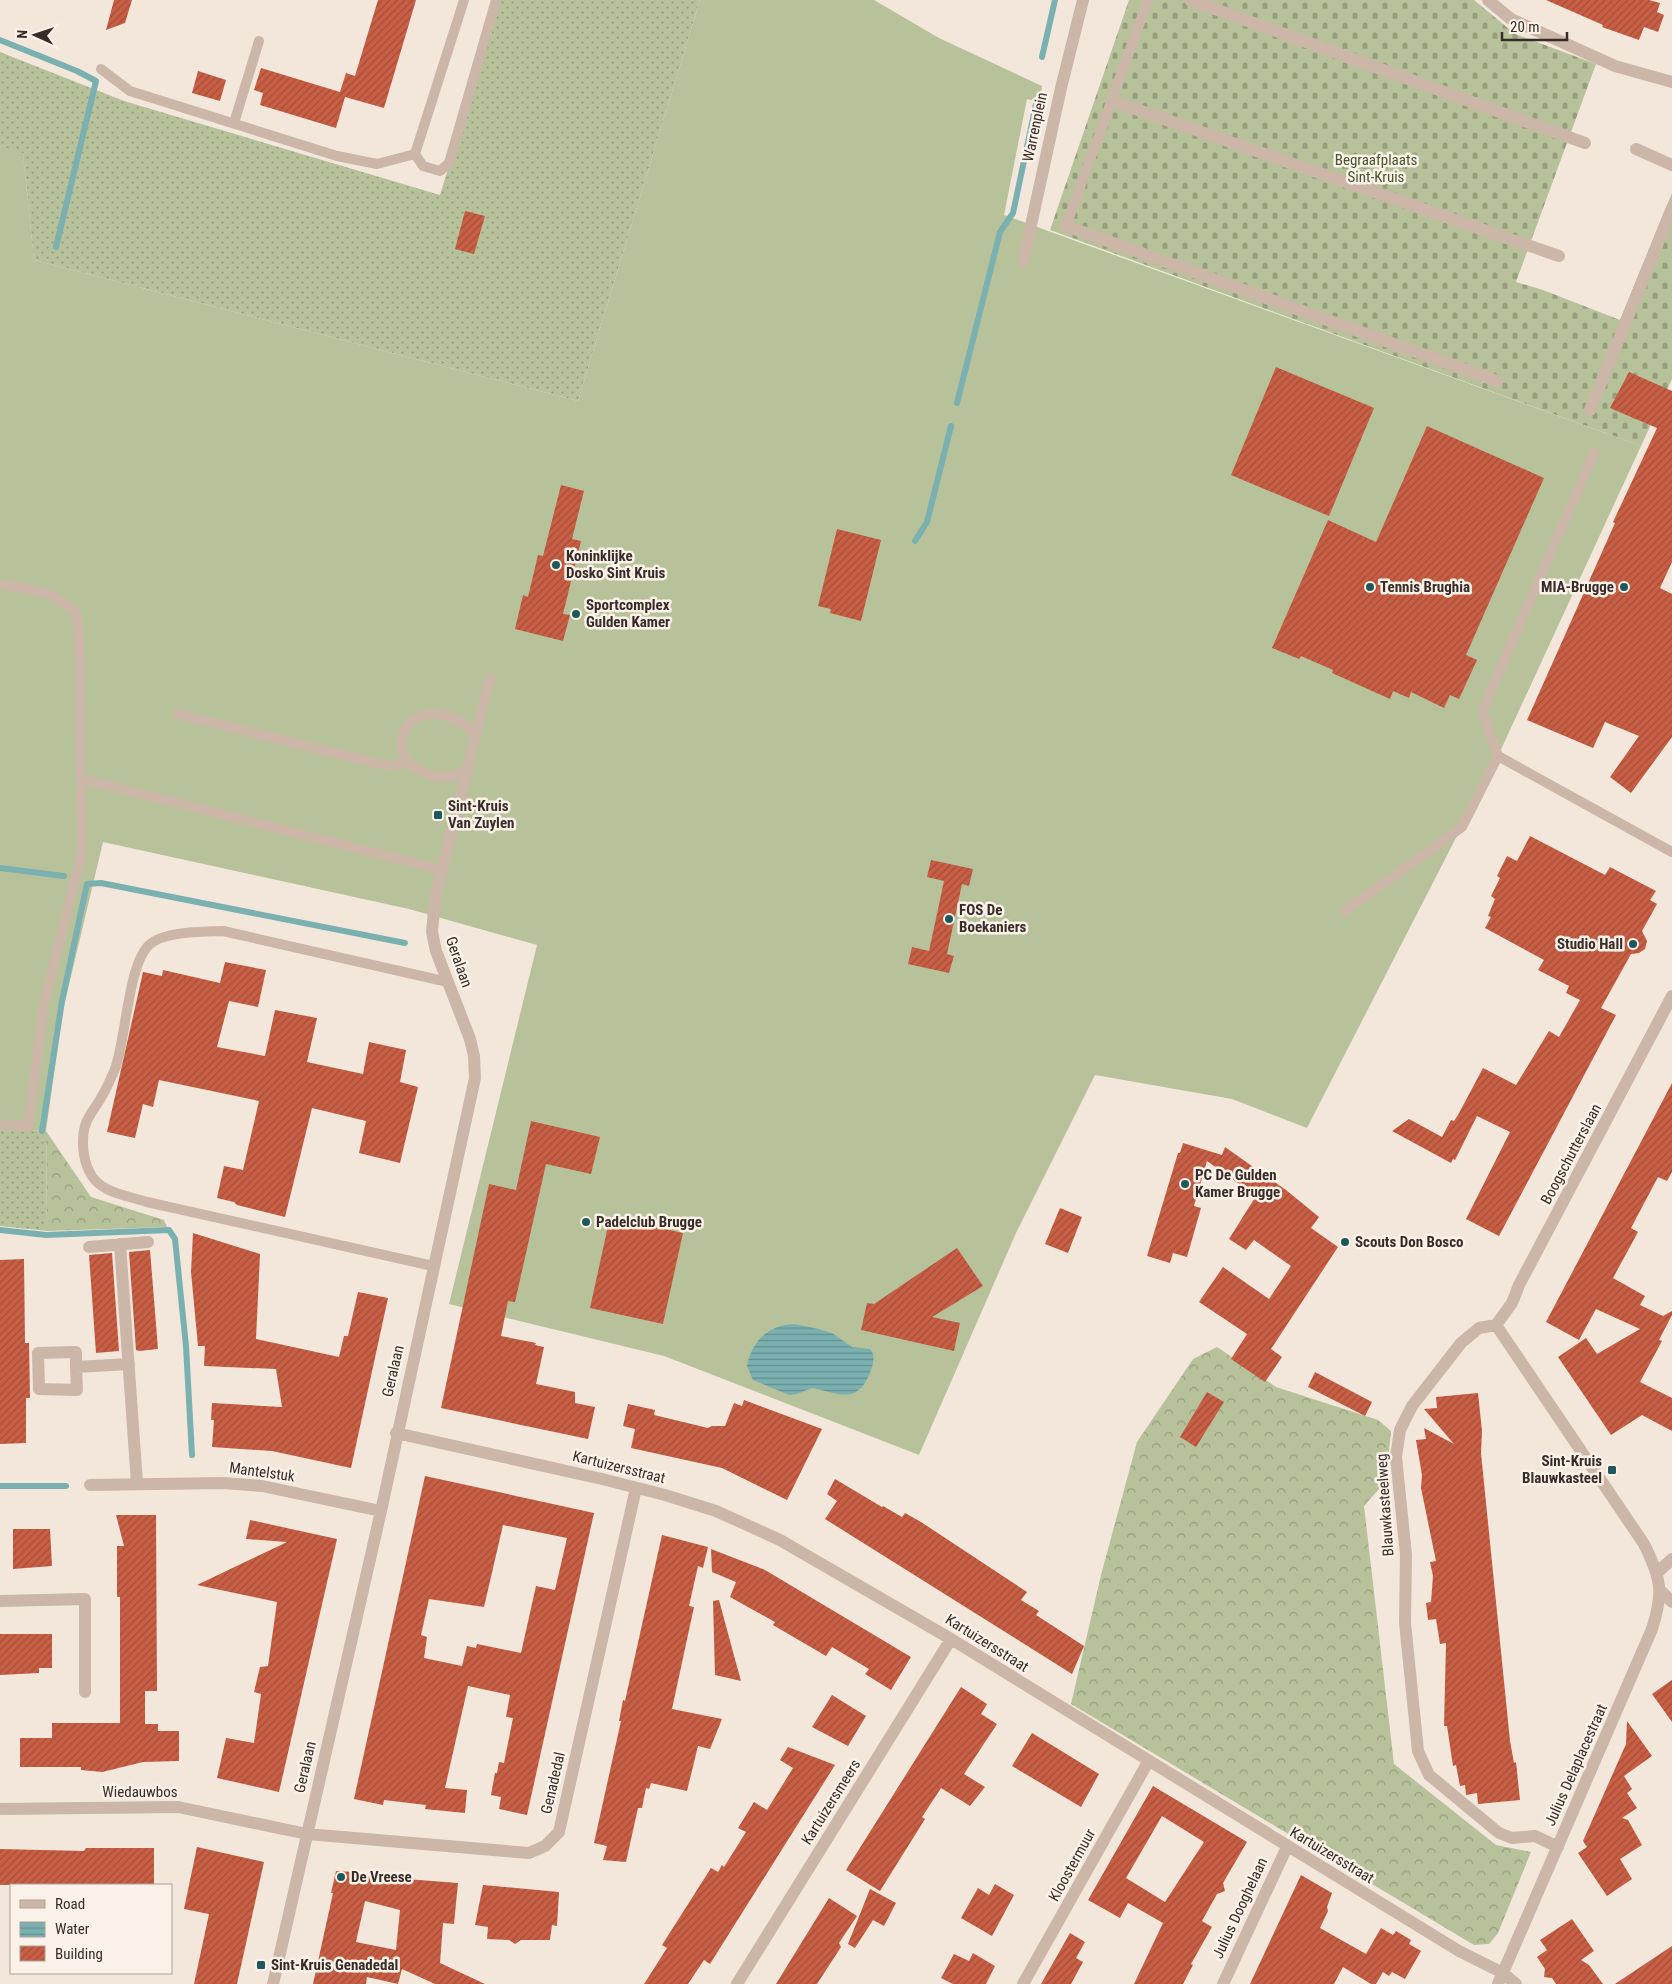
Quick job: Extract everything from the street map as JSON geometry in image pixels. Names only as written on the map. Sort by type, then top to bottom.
[{"type":"street","name":"Warrenplein","points":[[1022,262],[1083,0]]},
{"type":"street","points":[[1190,0],[1585,143]]},
{"type":"street","points":[[1488,0],[1511,19],[1615,66],[1672,82]]},
{"type":"street","points":[[1112,101],[1559,256]]},
{"type":"street","points":[[1636,149],[1672,165]]},
{"type":"street","points":[[1590,410],[1672,208]]},
{"type":"street","points":[[1066,226],[1497,380]]},
{"type":"street","name":"Geralaan","points":[[273,1984],[381,1511],[396,1433],[475,1078],[474,1056],[470,1039],[436,951],[432,932],[435,899],[467,769]]},
{"type":"street","name":"Boogschutterslaan","points":[[1496,1325],[1512,1304],[1519,1285],[1672,996]]},
{"type":"street","points":[[89,1247],[148,1242]]},
{"type":"street","points":[[120,1244],[137,1483]]},
{"type":"street","points":[[1496,1325],[1644,1544],[1658,1572],[1672,1559]]},
{"type":"street","name":"Blauwkasteelweg","points":[[1496,1325],[1479,1328],[1461,1343],[1412,1406],[1400,1430],[1396,1457],[1406,1555],[1404,1604],[1418,1751],[1429,1775],[1499,1833],[1512,1838],[1535,1836],[1558,1847]]},
{"type":"street","points":[[76,1367],[129,1364]]},
{"type":"street","name":"Kartuizersstraat","points":[[396,1433],[636,1488],[716,1511],[780,1540],[951,1639],[1500,1978],[1516,1984]]},
{"type":"street","name":"Mantelstuk","points":[[90,1485],[223,1483],[262,1486],[381,1511]]},
{"type":"street","name":"Genadedal","points":[[307,1834],[529,1853],[546,1846],[558,1832],[636,1488]]},
{"type":"street","name":"Julius Delaplacestraat","points":[[1500,1978],[1652,1629],[1658,1611],[1660,1590],[1658,1572]]},
{"type":"street","points":[[1660,1590],[1672,1602]]},
{"type":"street","points":[[0,1601],[85,1600],[85,1692]]},
{"type":"street","name":"Kartuizersmeers","points":[[725,1984],[738,1983],[951,1639]]},
{"type":"street","name":"Kloostermuur","points":[[1024,1984],[1148,1762]]},
{"type":"street","name":"Wiedauwbos","points":[[0,1809],[178,1807],[307,1834]]},
{"type":"street","name":"Julius Dooghelaan","points":[[1223,1984],[1287,1846]]},
{"type":"lane","points":[[415,154],[464,0]]},
{"type":"lane","points":[[415,154],[423,166],[440,171],[449,162],[496,0]]},
{"type":"lane","points":[[1066,226],[1148,0]]},
{"type":"lane","points":[[234,123],[260,41]]},
{"type":"lane","points":[[101,69],[130,91],[337,156],[377,164],[415,154]]},
{"type":"lane","points":[[1594,453],[1482,711],[1498,756],[1672,852]]},
{"type":"lane","points":[[0,585],[32,588],[58,597],[76,612],[79,642],[82,852],[44,1004],[28,1127],[0,1124]]},
{"type":"lane","points":[[475,738],[471,729],[454,718],[436,714],[416,717],[407,726],[402,737],[402,750],[407,762],[423,774],[441,777],[461,774],[467,769],[475,738],[490,678]]},
{"type":"lane","points":[[178,714],[389,766],[407,762]]},
{"type":"lane","points":[[1345,911],[1462,827],[1498,756]]},
{"type":"lane","points":[[81,779],[442,870]]},
{"type":"lane","points":[[433,1266],[147,1202],[104,1188],[96,1183],[84,1157],[84,1136],[88,1118],[103,1095],[115,1067],[141,954],[159,939],[195,932],[223,931],[448,982]]},
{"type":"green space","points":[[500,0],[700,0],[578,401],[34,260],[23,154],[0,146],[0,52],[124,101],[440,195]]},
{"type":"green space","name":"Sportcomplex Gulden Kamer","points":[[700,0],[874,0],[939,38],[1042,86],[1040,102],[1027,99],[1004,215],[1641,446],[1498,756],[1307,1128],[1232,1099],[1095,1075],[1016,1233],[919,1455],[664,1356],[449,1304],[537,945],[409,909],[103,842],[63,1010],[46,1131],[0,1128],[0,146],[23,153],[34,260],[578,401]]},
{"type":"green space","name":"Begraafplaats Sint-Kruis","points":[[1129,0],[1474,0],[1515,34],[1596,64],[1516,282],[1543,290],[1620,320],[1672,193],[1672,379],[1641,446],[1050,230]]},
{"type":"green space","points":[[0,1128],[46,1131],[47,1231],[0,1226]]},
{"type":"green space","points":[[46,1131],[91,1197],[164,1220],[167,1227],[47,1231]]},
{"type":"green space","points":[[1217,1347],[1276,1387],[1378,1420],[1391,1431],[1386,1481],[1364,1506],[1394,1764],[1496,1845],[1531,1852],[1498,1933],[1489,1944],[1474,1945],[1071,1704],[1101,1575],[1137,1442],[1193,1359]]},
{"type":"water","points":[[794,1324],[832,1333],[852,1347],[870,1349],[873,1355],[872,1367],[861,1388],[855,1392],[841,1394],[812,1388],[789,1395],[753,1380],[747,1366],[749,1357],[757,1342],[776,1327]]},
{"type":"building","points":[[114,0],[132,0],[125,23],[106,30]]},
{"type":"building","points":[[378,0],[416,0],[384,108],[345,97],[336,128],[260,105],[263,93],[254,90],[261,68],[340,92],[346,73],[355,76]]},
{"type":"building","points":[[1546,0],[1649,0],[1660,3],[1657,12],[1664,15],[1658,32],[1644,27],[1639,40],[1602,27],[1603,25]]},
{"type":"building","points":[[198,71],[226,80],[220,101],[192,93]]},
{"type":"building","points":[[465,211],[485,216],[474,254],[455,249]]},
{"type":"building","points":[[1276,367],[1374,408],[1329,516],[1231,475]]},
{"type":"building","name":"MIA-Brugge","points":[[1629,372],[1672,391],[1672,562],[1660,588],[1672,594],[1672,737],[1631,793],[1610,777],[1639,736],[1605,722],[1593,748],[1527,720],[1615,523],[1613,522],[1657,428],[1610,408]]},
{"type":"building","points":[[1427,426],[1544,478],[1466,655],[1477,660],[1459,699],[1450,695],[1444,708],[1411,692],[1409,698],[1393,691],[1390,699],[1332,673],[1333,670],[1301,656],[1299,659],[1272,648],[1328,520],[1376,542]]},
{"type":"building","name":"Koninklijke Dosko Sint Kruis","points":[[561,485],[584,491],[572,539],[581,541],[563,614],[570,615],[563,641],[515,629],[523,595],[528,597],[538,555],[543,556]]},
{"type":"building","points":[[837,529],[881,540],[861,621],[830,613],[831,609],[818,606]]},
{"type":"building","points":[[1530,836],[1605,875],[1610,867],[1656,891],[1650,900],[1657,904],[1642,931],[1647,941],[1645,949],[1639,953],[1631,954],[1601,1008],[1616,1015],[1499,1236],[1466,1219],[1510,1132],[1477,1116],[1455,1160],[1453,1159],[1451,1163],[1392,1131],[1409,1119],[1442,1137],[1451,1120],[1454,1121],[1458,1115],[1483,1068],[1516,1085],[1549,1031],[1559,1037],[1580,1000],[1566,993],[1569,986],[1538,970],[1544,960],[1485,928],[1491,917],[1488,916],[1495,899],[1491,896],[1500,878],[1497,876],[1507,856],[1517,861]]},
{"type":"building","points":[[931,860],[973,869],[969,886],[962,884],[947,954],[954,956],[949,973],[908,964],[912,947],[929,951],[944,881],[927,877]]},
{"type":"building","points":[[225,962],[266,970],[258,1007],[229,1001],[217,1047],[265,1056],[275,1010],[317,1018],[307,1062],[363,1074],[369,1042],[406,1050],[400,1082],[418,1087],[400,1163],[359,1153],[366,1121],[312,1108],[285,1217],[217,1198],[224,1166],[243,1170],[259,1101],[159,1080],[153,1107],[143,1104],[135,1138],[107,1132],[143,972],[162,976],[163,970],[220,983]]},
{"type":"building","points":[[1672,1083],[1672,1172],[1667,1181],[1658,1177],[1631,1228],[1638,1232],[1613,1278],[1645,1296],[1640,1305],[1663,1316],[1672,1311],[1672,1315],[1659,1340],[1662,1341],[1640,1382],[1672,1398],[1672,1431],[1642,1415],[1611,1435],[1558,1357],[1586,1338],[1597,1354],[1640,1329],[1596,1309],[1579,1340],[1546,1322]]},
{"type":"building","points":[[531,1121],[600,1137],[591,1174],[546,1164],[515,1302],[508,1301],[501,1336],[536,1343],[535,1345],[544,1347],[536,1384],[575,1392],[575,1403],[595,1407],[588,1439],[441,1408],[489,1184],[516,1190]]},
{"type":"building","points":[[1183,1143],[1222,1155],[1225,1147],[1286,1190],[1319,1217],[1311,1228],[1338,1247],[1271,1349],[1282,1357],[1265,1382],[1231,1359],[1247,1334],[1199,1302],[1223,1267],[1269,1299],[1291,1266],[1254,1240],[1246,1250],[1229,1239],[1256,1196],[1207,1161],[1194,1206],[1201,1208],[1187,1257],[1173,1253],[1170,1263],[1147,1256],[1178,1153],[1180,1153]]},
{"type":"building","points":[[1060,1208],[1082,1217],[1068,1253],[1045,1244]]},
{"type":"building","points":[[610,1217],[683,1233],[663,1324],[590,1308]]},
{"type":"building","points":[[193,1233],[260,1254],[256,1339],[339,1357],[344,1336],[348,1336],[358,1292],[388,1298],[351,1468],[272,1451],[212,1447],[214,1420],[211,1420],[212,1403],[282,1407],[276,1369],[204,1366],[205,1346],[198,1346],[191,1272]]},
{"type":"building","points":[[957,1248],[983,1286],[932,1317],[960,1323],[954,1351],[861,1330],[867,1303],[874,1304]]},
{"type":"building","points":[[150,1250],[158,1349],[139,1351],[136,1350],[129,1252]]},
{"type":"building","points":[[112,1253],[119,1351],[96,1353],[89,1255]]},
{"type":"building","points":[[24,1259],[25,1343],[29,1343],[30,1398],[26,1398],[26,1443],[0,1444],[0,1260]]},
{"type":"building","points":[[1315,1372],[1372,1402],[1365,1416],[1308,1387]]},
{"type":"building","points":[[1207,1392],[1224,1402],[1196,1447],[1180,1437]]},
{"type":"building","points":[[1478,1393],[1482,1431],[1481,1453],[1510,1741],[1514,1763],[1516,1762],[1520,1800],[1478,1804],[1477,1793],[1466,1795],[1465,1785],[1460,1786],[1456,1765],[1453,1766],[1447,1726],[1444,1726],[1446,1643],[1440,1644],[1436,1619],[1428,1620],[1426,1603],[1431,1602],[1433,1576],[1430,1562],[1436,1561],[1421,1488],[1422,1475],[1416,1440],[1426,1439],[1424,1428],[1454,1444],[1424,1409],[1437,1408],[1436,1397]]},
{"type":"building","points":[[744,1400],[822,1429],[787,1500],[722,1468],[631,1448],[635,1429],[623,1426],[628,1404],[655,1410],[654,1415],[708,1428],[712,1426],[725,1426],[734,1403],[742,1406]]},
{"type":"building","points":[[425,1476],[594,1513],[527,1815],[499,1809],[501,1797],[491,1795],[499,1762],[504,1763],[513,1718],[506,1717],[510,1695],[468,1686],[445,1788],[467,1790],[465,1813],[425,1809],[426,1805],[384,1800],[383,1805],[354,1799]],"holes":[[[503,1525],[567,1538],[555,1590],[536,1586],[521,1653],[477,1644],[476,1648],[467,1646],[462,1666],[424,1658],[427,1637],[421,1635],[429,1599],[484,1607]]]},
{"type":"building","points":[[835,1479],[902,1517],[905,1513],[921,1522],[1027,1592],[1021,1600],[1039,1611],[1036,1615],[1084,1646],[1072,1674],[825,1519],[837,1501],[827,1494]]},
{"type":"building","points":[[116,1515],[156,1515],[157,1691],[145,1691],[145,1724],[158,1724],[158,1731],[179,1731],[179,1761],[143,1762],[102,1772],[81,1770],[81,1767],[20,1767],[20,1738],[52,1738],[52,1723],[120,1723],[120,1597],[117,1597],[117,1546],[124,1546]]},
{"type":"building","points":[[250,1520],[337,1539],[279,1792],[217,1778],[226,1738],[254,1743],[261,1694],[254,1692],[260,1667],[268,1666],[277,1602],[197,1585],[287,1542],[246,1539]]},
{"type":"building","points":[[13,1529],[50,1529],[52,1566],[13,1569]]},
{"type":"building","points":[[662,1535],[708,1547],[703,1568],[698,1566],[689,1606],[694,1607],[672,1709],[722,1719],[710,1749],[698,1746],[687,1791],[651,1783],[649,1789],[646,1788],[642,1808],[638,1808],[626,1862],[603,1860],[607,1846],[594,1843],[621,1721],[619,1721],[623,1700],[625,1701]]},
{"type":"building","points":[[711,1549],[765,1570],[911,1657],[891,1690],[865,1674],[869,1669],[832,1647],[826,1656],[773,1625],[775,1622],[730,1597],[736,1582],[712,1572]]},
{"type":"building","points":[[719,1600],[741,1681],[715,1675],[713,1601]]},
{"type":"building","points":[[0,1634],[52,1634],[52,1668],[39,1668],[39,1673],[0,1675]]},
{"type":"building","points":[[1672,1680],[1672,1722],[1652,1694]]},
{"type":"building","points":[[961,1687],[987,1704],[981,1714],[997,1724],[964,1774],[985,1787],[970,1806],[941,1788],[922,1817],[925,1819],[880,1891],[846,1870]]},
{"type":"building","points":[[832,1695],[866,1716],[848,1746],[812,1727]]},
{"type":"building","points":[[1627,1721],[1652,1756],[1624,1776],[1632,1789],[1627,1793],[1637,1808],[1622,1818],[1628,1820],[1642,1845],[1620,1859],[1632,1879],[1607,1896],[1578,1853],[1587,1847],[1583,1841],[1626,1744]]},
{"type":"building","points":[[1032,1733],[1099,1774],[1081,1807],[1012,1766]]},
{"type":"building","points":[[788,1747],[835,1765],[710,1964],[704,1960],[688,1984],[644,1984],[667,1948],[662,1945],[711,1868],[718,1872],[722,1865],[724,1867],[746,1832],[738,1828],[754,1802],[767,1810],[793,1768],[780,1760]]},
{"type":"building","points":[[1153,1786],[1247,1842],[1223,1883],[1225,1891],[1217,1894],[1202,1921],[1212,1927],[1191,1964],[1193,1965],[1183,1984],[1134,1984],[1163,1923],[1128,1903],[1120,1918],[1088,1900]],"holes":[[[1162,1816],[1204,1842],[1165,1902],[1126,1878]]]},
{"type":"building","points":[[197,1847],[264,1862],[237,1984],[194,1984],[209,1914],[184,1909]]},
{"type":"building","points":[[86,1848],[154,1848],[154,1884],[0,1885],[0,1849],[84,1851]]},
{"type":"building","points":[[336,1871],[355,1872],[354,1875],[458,1883],[454,1924],[443,1923],[440,1963],[485,1984],[435,1984],[402,1969],[398,1984],[367,1977],[366,1984],[313,1984],[333,1893],[331,1893]],"holes":[[[365,1901],[400,1910],[396,1950],[356,1942]]]},
{"type":"building","points":[[1301,1875],[1332,1893],[1327,1907],[1328,1911],[1320,1928],[1366,1954],[1381,1928],[1393,1935],[1396,1931],[1411,1940],[1409,1944],[1421,1951],[1405,1979],[1392,1972],[1389,1976],[1383,1972],[1376,1984],[1371,1984],[1343,1967],[1334,1984],[1250,1984]]},
{"type":"building","points":[[995,1884],[1014,1895],[992,1936],[961,1918],[978,1888],[989,1895]]},
{"type":"building","points":[[483,1885],[559,1892],[557,1926],[552,1925],[550,1940],[521,1940],[515,1944],[509,1940],[487,1939],[488,1927],[475,1925]]},
{"type":"building","points":[[870,1889],[896,1903],[884,1926],[873,1920],[855,1948],[848,1944]]},
{"type":"building","points":[[829,1898],[857,1916],[839,1943],[841,1947],[817,1984],[776,1984]]},
{"type":"building","points":[[1572,1919],[1594,1951],[1581,1960],[1589,1965],[1603,1984],[1556,1984],[1552,1978],[1544,1977],[1545,1969],[1537,1957],[1547,1950],[1540,1940]]},
{"type":"building","points":[[1070,1933],[1085,1942],[1076,1958],[1083,1962],[1071,1984],[1041,1984]]},
{"type":"building","points":[[1672,1946],[1672,1984],[1615,1984]]},
{"type":"building","points":[[973,1953],[995,1966],[986,1984],[953,1984],[941,1978],[954,1954],[969,1961]]},
{"type":"waterway","points":[[1042,57],[1055,0]]},
{"type":"waterway","points":[[0,40],[77,71],[96,81],[56,247]]},
{"type":"waterway","points":[[957,403],[1000,232],[1013,213],[1036,104]]},
{"type":"waterway","points":[[915,541],[927,522],[951,426]]},
{"type":"waterway","points":[[0,868],[64,876]]},
{"type":"waterway","points":[[42,1131],[62,1001],[87,884],[101,883],[405,943]]},
{"type":"waterway","points":[[0,1230],[46,1235],[169,1230],[175,1239],[186,1346],[192,1455]]},
{"type":"waterway","points":[[0,1486],[66,1486]]},
{"type":"place","name":"Koninklijke Dosko Sint Kruis","points":[[556,565]]},
{"type":"place","name":"Tennis Brughia","points":[[1370,587]]},
{"type":"place","name":"MIA-Brugge","points":[[1624,587]]},
{"type":"place","name":"Sportcomplex Gulden Kamer","points":[[576,614]]},
{"type":"place","name":"Sint-Kruis Van Zuylen","points":[[438,815]]},
{"type":"place","name":"FOS De Boekaniers","points":[[949,919]]},
{"type":"place","name":"Studio Hall","points":[[1633,944]]},
{"type":"place","name":"PC De Gulden Kamer Brugge","points":[[1185,1184]]},
{"type":"place","name":"Padelclub Brugge","points":[[586,1222]]},
{"type":"place","name":"Scouts Don Bosco","points":[[1345,1242]]},
{"type":"place","name":"Sint-Kruis Blauwkasteel","points":[[1612,1470]]},
{"type":"place","name":"De Vreese","points":[[341,1877]]},
{"type":"place","name":"Sint-Kruis Genadedal","points":[[261,1965]]}]
